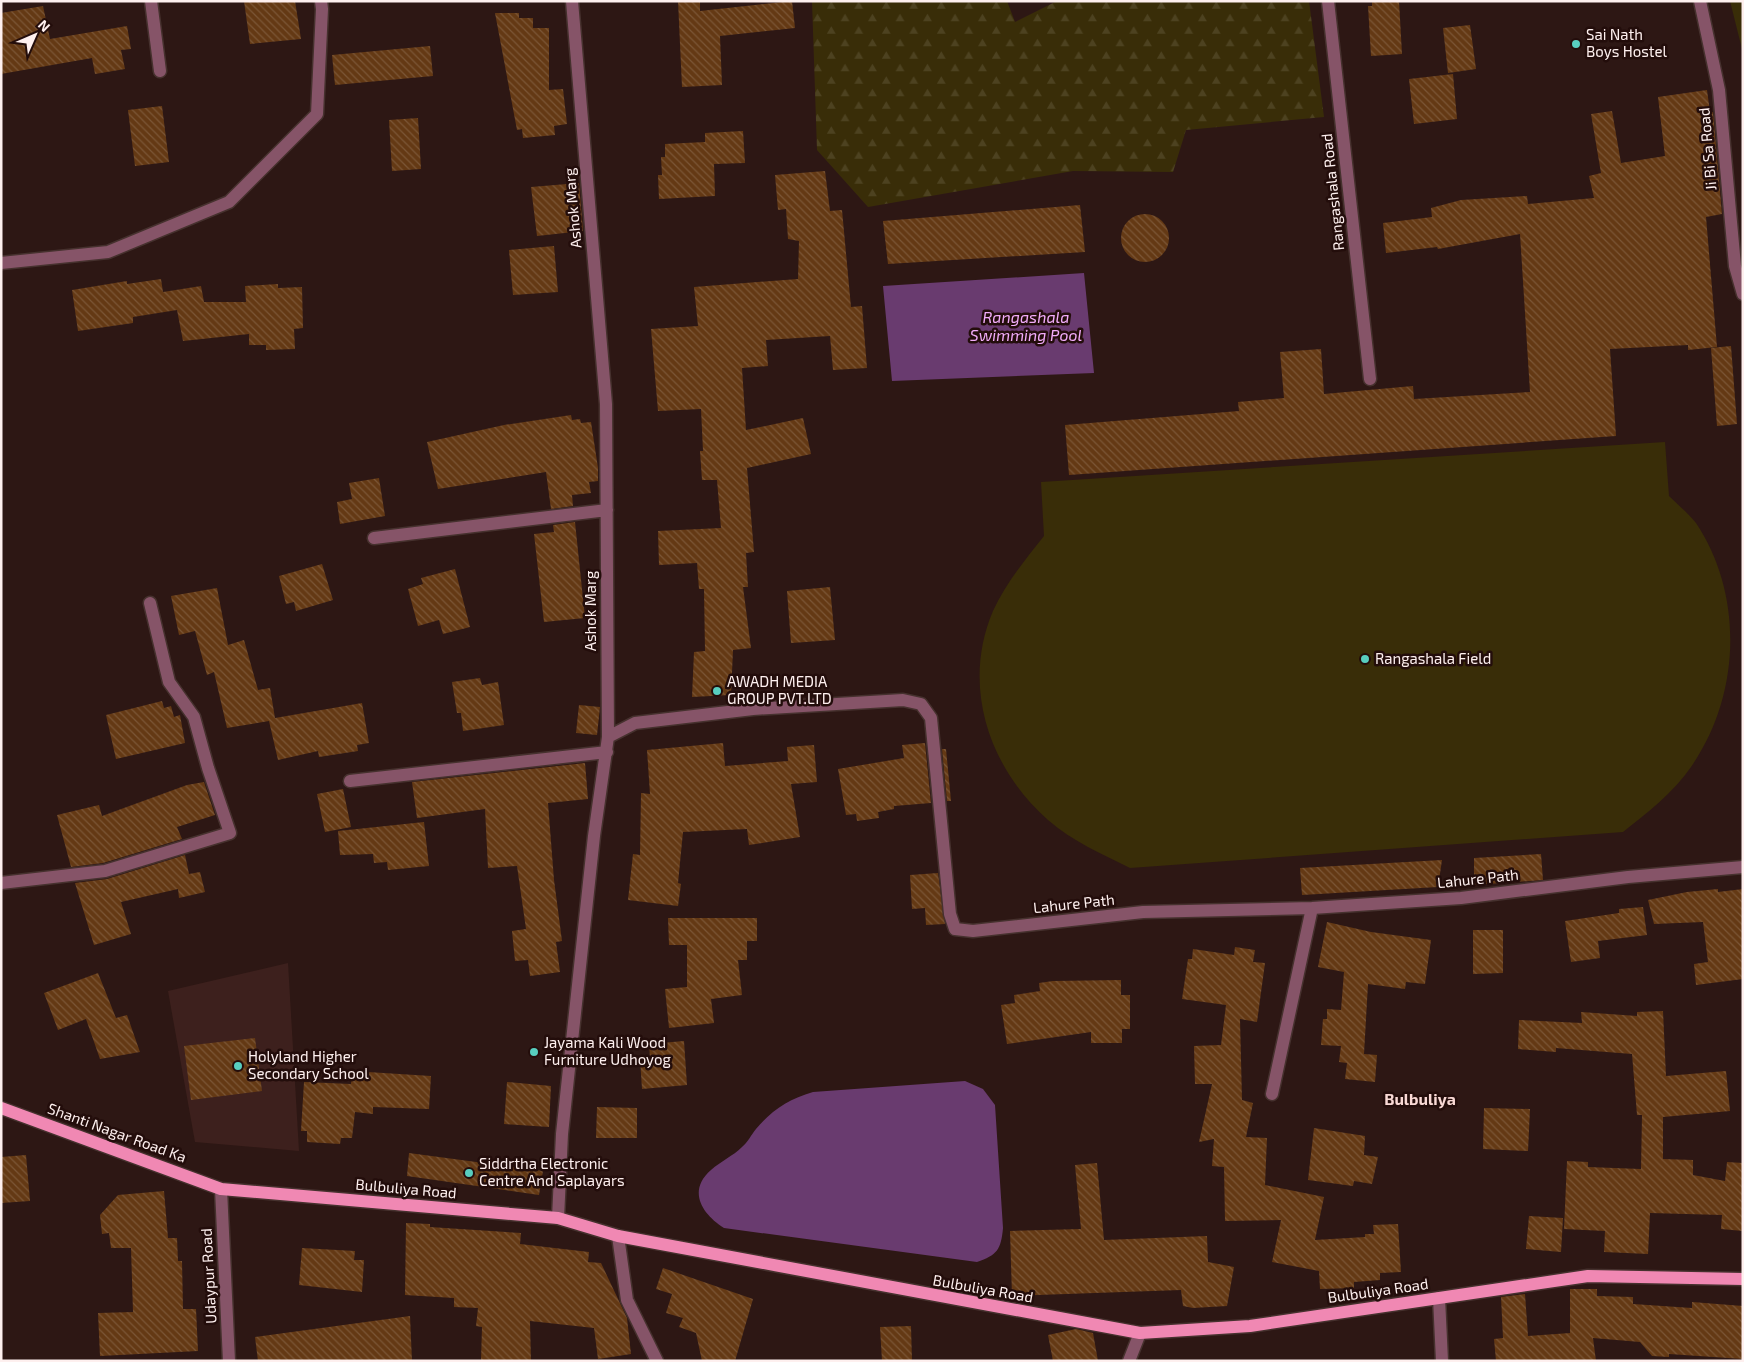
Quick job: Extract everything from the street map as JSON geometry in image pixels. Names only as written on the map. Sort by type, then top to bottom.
[{"type":"main road","name":"Shanti Nagar Road Ka","points":[[1,1108],[221,1189]]},
{"type":"main road","name":"Bulbuliya Road","points":[[221,1189],[558,1218],[618,1236],[1140,1333],[1250,1326],[1588,1276],[1743,1279]]},
{"type":"street","points":[[151,1],[160,71]]},
{"type":"street","points":[[1,263],[108,252],[229,202],[317,114],[322,9],[320,1]]},
{"type":"street","name":"Ashok Marg","points":[[558,1218],[562,1134],[594,836],[608,737],[606,404],[572,1]]},
{"type":"street","name":"Rangashala Road","points":[[1328,1],[1370,379]]},
{"type":"street","name":"Ji Bi Sa Road","points":[[1700,1],[1719,90],[1735,266],[1743,294]]},
{"type":"street","points":[[374,538],[607,510]]},
{"type":"street","points":[[1,883],[105,871],[230,833],[208,768],[194,717],[169,682],[150,603]]},
{"type":"street","name":"Lahure Path","points":[[608,737],[635,723],[753,709],[904,700],[921,704],[931,718],[950,914],[956,929],[973,931],[1142,912],[1312,908],[1461,898],[1628,877],[1743,867]]},
{"type":"street","points":[[350,781],[607,752]]},
{"type":"street","points":[[1272,1094],[1312,908]]},
{"type":"street","name":"Udaypur Road","points":[[221,1189],[229,1361]]},
{"type":"street","points":[[618,1236],[627,1300],[657,1361]]},
{"type":"street","points":[[1439,1298],[1442,1361]]},
{"type":"street","points":[[1129,1361],[1140,1333]]},
{"type":"shaded area","name":"Holyland Higher Secondary School","points":[[288,963],[299,1151],[195,1142],[168,991]]},
{"type":"green space","points":[[812,1],[1007,1],[1015,22],[1057,1],[1309,1],[1324,117],[1186,130],[1173,172],[1073,171],[868,207],[817,150]]},
{"type":"green space","points":[[1730,1],[1743,1],[1743,53]]},
{"type":"green space","points":[[1665,442],[1669,496],[1696,523],[1712,551],[1722,581],[1729,613],[1730,645],[1727,677],[1720,709],[1708,739],[1691,767],[1668,794],[1623,832],[1130,868],[1077,841],[1057,828],[1027,799],[1010,776],[996,751],[986,724],[981,696],[980,668],[984,639],[993,611],[1004,591],[1044,536],[1041,482]]},
{"type":"water","name":"Rangashala Swimming Pool","points":[[1084,273],[1094,373],[892,381],[883,286]]},
{"type":"water","points":[[965,1081],[983,1089],[995,1105],[1003,1228],[999,1247],[989,1257],[977,1262],[724,1228],[709,1216],[700,1202],[700,1186],[711,1170],[744,1145],[768,1116],[796,1098],[813,1092]]},
{"type":"building","points":[[244,1],[295,1],[301,39],[250,44]]},
{"type":"building","points":[[678,1],[700,1],[700,11],[792,1],[795,28],[720,36],[722,85],[682,87]]},
{"type":"building","points":[[1372,1],[1399,1],[1402,54],[1371,56],[1368,6],[1372,6]]},
{"type":"building","points":[[43,6],[50,39],[127,26],[131,49],[121,50],[125,69],[95,74],[92,58],[1,74],[1,13]]},
{"type":"building","points":[[495,13],[519,13],[519,18],[533,18],[533,28],[549,28],[549,90],[563,89],[567,124],[554,126],[555,135],[523,138],[522,129],[517,130]]},
{"type":"building","points":[[1470,25],[1476,69],[1448,73],[1443,28]]},
{"type":"building","points":[[430,46],[433,76],[335,85],[332,55]]},
{"type":"building","points":[[1453,74],[1457,119],[1414,124],[1409,79]]},
{"type":"building","points":[[1707,90],[1710,112],[1713,112],[1722,214],[1706,217],[1717,347],[1688,350],[1688,345],[1610,349],[1616,436],[1069,475],[1065,425],[1239,411],[1238,402],[1284,398],[1280,352],[1321,349],[1324,394],[1413,386],[1414,399],[1530,392],[1520,234],[1438,249],[1437,247],[1386,253],[1383,223],[1432,217],[1431,208],[1461,200],[1527,196],[1528,204],[1594,198],[1589,176],[1601,173],[1591,114],[1612,111],[1621,163],[1665,156],[1658,97]]},
{"type":"building","points":[[162,106],[169,162],[135,166],[128,110]]},
{"type":"building","points":[[418,118],[421,169],[392,171],[389,120]]},
{"type":"building","points":[[743,131],[745,163],[714,164],[715,196],[659,199],[658,175],[662,175],[661,157],[665,157],[665,144],[705,142],[705,133]]},
{"type":"building","points":[[825,171],[830,211],[842,210],[851,307],[862,306],[867,368],[833,370],[830,336],[766,340],[768,366],[742,368],[746,430],[803,418],[811,454],[747,468],[754,552],[746,553],[748,587],[743,587],[751,648],[733,650],[731,695],[692,697],[694,652],[705,651],[704,589],[699,589],[697,563],[659,565],[658,531],[721,528],[717,480],[702,480],[700,451],[703,451],[701,409],[658,411],[651,329],[698,326],[694,287],[798,279],[799,241],[788,239],[786,209],[778,210],[775,175]]},
{"type":"building","points":[[579,183],[583,231],[537,236],[531,187]]},
{"type":"building","points":[[1080,205],[1085,252],[888,264],[883,221]]},
{"type":"building","points":[[1145,214],[1154,216],[1162,221],[1167,229],[1169,238],[1167,247],[1162,255],[1154,260],[1145,262],[1136,260],[1128,255],[1123,247],[1121,238],[1123,229],[1128,221],[1136,216]]},
{"type":"building","points":[[554,246],[558,292],[513,295],[509,250]]},
{"type":"building","points":[[161,279],[163,292],[201,286],[204,302],[246,302],[245,286],[278,284],[278,288],[302,287],[303,328],[294,329],[295,349],[266,350],[266,345],[249,345],[249,334],[183,341],[177,310],[133,317],[133,323],[78,331],[72,290],[127,281],[127,284]]},
{"type":"building","points":[[1731,346],[1737,424],[1717,426],[1711,348]]},
{"type":"building","points":[[571,415],[572,420],[580,419],[581,423],[591,422],[598,468],[598,481],[589,482],[591,493],[572,495],[573,506],[551,509],[546,472],[438,489],[427,442],[504,425]]},
{"type":"building","points":[[379,478],[385,516],[340,524],[337,502],[352,499],[349,483]]},
{"type":"building","points":[[575,522],[585,618],[544,622],[534,534],[554,532],[553,525]]},
{"type":"building","points":[[322,564],[333,600],[296,611],[294,602],[286,604],[279,576]]},
{"type":"building","points":[[455,569],[470,627],[443,634],[439,620],[418,626],[408,589],[423,584],[421,578]]},
{"type":"building","points":[[830,587],[835,640],[791,643],[787,591]]},
{"type":"building","points":[[217,588],[228,645],[244,640],[258,690],[270,688],[275,718],[362,703],[369,743],[357,745],[358,751],[319,757],[318,751],[278,760],[269,721],[227,728],[214,672],[207,675],[195,631],[179,635],[171,596]]},
{"type":"building","points":[[480,678],[482,685],[498,682],[504,725],[463,731],[461,713],[457,713],[452,682]]},
{"type":"building","points":[[162,701],[164,708],[171,706],[174,717],[180,715],[185,743],[116,759],[106,715]]},
{"type":"building","points":[[579,705],[600,707],[597,735],[576,733]]},
{"type":"building","points":[[723,743],[725,766],[788,761],[787,747],[814,745],[817,782],[791,784],[800,837],[749,845],[747,829],[683,832],[678,883],[681,884],[678,906],[628,900],[633,854],[640,855],[641,793],[650,794],[647,750]]},
{"type":"building","points":[[925,743],[931,803],[894,806],[894,809],[878,812],[879,818],[857,821],[856,814],[846,815],[838,769],[904,758],[902,745]]},
{"type":"building","points":[[942,749],[946,749],[951,801],[947,801]]},
{"type":"building","points":[[585,763],[588,799],[548,803],[554,880],[562,941],[556,942],[560,972],[530,976],[528,960],[515,961],[512,931],[526,929],[517,866],[488,868],[485,809],[417,818],[412,782]]},
{"type":"building","points":[[204,782],[215,815],[177,827],[182,839],[103,863],[71,867],[57,815],[99,805],[102,816],[187,785]]},
{"type":"building","points":[[343,789],[351,827],[325,832],[317,794]]},
{"type":"building","points":[[424,822],[429,866],[388,870],[387,862],[374,863],[373,854],[340,855],[338,831]]},
{"type":"building","points":[[1541,854],[1543,880],[1474,885],[1474,858]]},
{"type":"building","points":[[185,855],[189,874],[200,872],[205,892],[179,898],[178,889],[121,902],[131,934],[94,945],[75,883],[107,879]]},
{"type":"building","points":[[1442,860],[1438,887],[1302,895],[1300,868]]},
{"type":"building","points":[[938,873],[945,924],[926,925],[925,908],[912,909],[910,875]]},
{"type":"building","points":[[1718,889],[1718,892],[1743,889],[1743,979],[1696,985],[1694,964],[1708,962],[1703,922],[1654,924],[1648,900],[1687,892]]},
{"type":"building","points":[[1643,907],[1647,935],[1598,941],[1600,958],[1571,962],[1565,921],[1619,913],[1619,909]]},
{"type":"building","points":[[668,918],[757,918],[757,941],[747,941],[747,960],[738,960],[742,995],[711,999],[714,1023],[669,1028],[665,989],[687,987],[687,945],[669,945]]},
{"type":"building","points":[[1327,922],[1371,932],[1431,940],[1425,984],[1406,982],[1405,989],[1368,984],[1364,1054],[1377,1055],[1375,1082],[1345,1079],[1347,1063],[1339,1062],[1341,1046],[1321,1045],[1323,1019],[1327,1019],[1327,1009],[1341,1010],[1344,972],[1318,967]]},
{"type":"building","points":[[1473,930],[1503,930],[1503,973],[1473,974]]},
{"type":"building","points":[[1235,947],[1255,950],[1253,962],[1265,963],[1257,1022],[1240,1019],[1242,1100],[1253,1103],[1246,1137],[1267,1138],[1265,1185],[1324,1197],[1315,1240],[1365,1237],[1365,1234],[1374,1234],[1373,1225],[1398,1224],[1401,1272],[1380,1273],[1380,1280],[1354,1282],[1354,1288],[1320,1289],[1319,1271],[1272,1262],[1281,1220],[1225,1221],[1224,1167],[1212,1166],[1214,1139],[1199,1142],[1212,1084],[1195,1084],[1194,1046],[1221,1045],[1226,1005],[1182,999],[1188,959],[1192,959],[1193,949],[1234,955]]},
{"type":"building","points":[[98,973],[116,1018],[127,1015],[140,1052],[100,1059],[86,1019],[58,1030],[44,993]]},
{"type":"building","points":[[1121,980],[1121,995],[1130,995],[1130,1029],[1122,1029],[1122,1043],[1091,1043],[1091,1032],[1007,1044],[1001,1005],[1015,1003],[1014,995],[1040,991],[1039,983],[1053,981]]},
{"type":"building","points":[[1663,1011],[1666,1076],[1726,1071],[1730,1111],[1663,1117],[1663,1159],[1693,1160],[1693,1175],[1725,1181],[1727,1162],[1743,1163],[1743,1231],[1721,1229],[1722,1215],[1650,1213],[1648,1254],[1604,1252],[1605,1231],[1564,1229],[1567,1161],[1588,1162],[1588,1167],[1641,1169],[1642,1115],[1637,1115],[1632,1054],[1556,1048],[1556,1052],[1518,1049],[1519,1020],[1582,1023],[1581,1012],[1637,1016],[1637,1012]]},
{"type":"building","points":[[255,1038],[262,1091],[191,1100],[184,1046]]},
{"type":"building","points":[[684,1041],[687,1085],[642,1089],[640,1059],[650,1058],[649,1044]]},
{"type":"building","points":[[352,1071],[431,1076],[429,1109],[373,1107],[373,1114],[355,1112],[352,1138],[341,1138],[340,1144],[307,1142],[307,1131],[301,1131],[304,1082],[351,1084]]},
{"type":"building","points":[[507,1082],[551,1086],[549,1127],[504,1124]]},
{"type":"building","points":[[597,1107],[637,1108],[637,1138],[596,1138]]},
{"type":"building","points":[[1484,1108],[1530,1109],[1528,1151],[1483,1149]]},
{"type":"building","points":[[1314,1128],[1365,1136],[1364,1155],[1378,1157],[1372,1184],[1354,1181],[1353,1186],[1308,1180]]},
{"type":"building","points":[[409,1153],[543,1171],[539,1195],[407,1176]]},
{"type":"building","points":[[26,1155],[30,1201],[1,1203],[1,1157]]},
{"type":"building","points":[[1097,1163],[1104,1240],[1207,1236],[1208,1262],[1234,1267],[1227,1306],[1193,1308],[1183,1306],[1181,1290],[1012,1296],[1010,1231],[1081,1229],[1075,1165]]},
{"type":"building","points":[[164,1191],[168,1238],[177,1238],[178,1261],[182,1261],[183,1309],[196,1309],[198,1351],[100,1356],[98,1313],[133,1312],[131,1248],[111,1248],[109,1233],[102,1234],[100,1215],[118,1195]]},
{"type":"building","points":[[1529,1216],[1563,1218],[1561,1252],[1526,1249]]},
{"type":"building","points":[[406,1223],[430,1224],[430,1227],[521,1233],[520,1244],[589,1252],[588,1262],[601,1263],[627,1318],[631,1354],[598,1359],[594,1328],[530,1321],[531,1361],[481,1361],[482,1327],[476,1326],[478,1308],[454,1307],[454,1298],[405,1295]]},
{"type":"building","points":[[302,1248],[355,1251],[354,1260],[364,1260],[362,1292],[299,1285]]},
{"type":"building","points":[[663,1268],[753,1299],[735,1361],[702,1361],[696,1333],[679,1327],[683,1318],[666,1313],[672,1294],[656,1289]]},
{"type":"building","points":[[1570,1289],[1597,1289],[1597,1296],[1633,1297],[1633,1304],[1692,1308],[1692,1302],[1743,1306],[1743,1359],[1669,1354],[1669,1357],[1652,1356],[1640,1342],[1593,1338],[1596,1361],[1496,1361],[1494,1339],[1503,1338],[1501,1297],[1525,1294],[1528,1336],[1570,1333]]},
{"type":"building","points":[[410,1316],[412,1361],[258,1361],[255,1337]]},
{"type":"building","points":[[911,1326],[912,1361],[882,1361],[880,1327]]},
{"type":"building","points":[[1076,1329],[1093,1333],[1098,1361],[1053,1361],[1048,1335]]},
{"type":"place","name":"Sai Nath Boys Hostel","points":[[1576,44]]},
{"type":"place","name":"Rangashala Field","points":[[1365,659]]},
{"type":"place","name":"AWADH MEDIA GROUP PVT.LTD","points":[[717,691]]},
{"type":"place","name":"Jayama Kali Wood Furniture Udhoyog","points":[[534,1052]]},
{"type":"place","name":"Holyland Higher Secondary School","points":[[238,1066]]},
{"type":"place","name":"Siddrtha Electronic Centre And Saplayars","points":[[469,1173]]},
{"type":"district","name":"Bulbuliya","points":[[1420,1099]]}]
